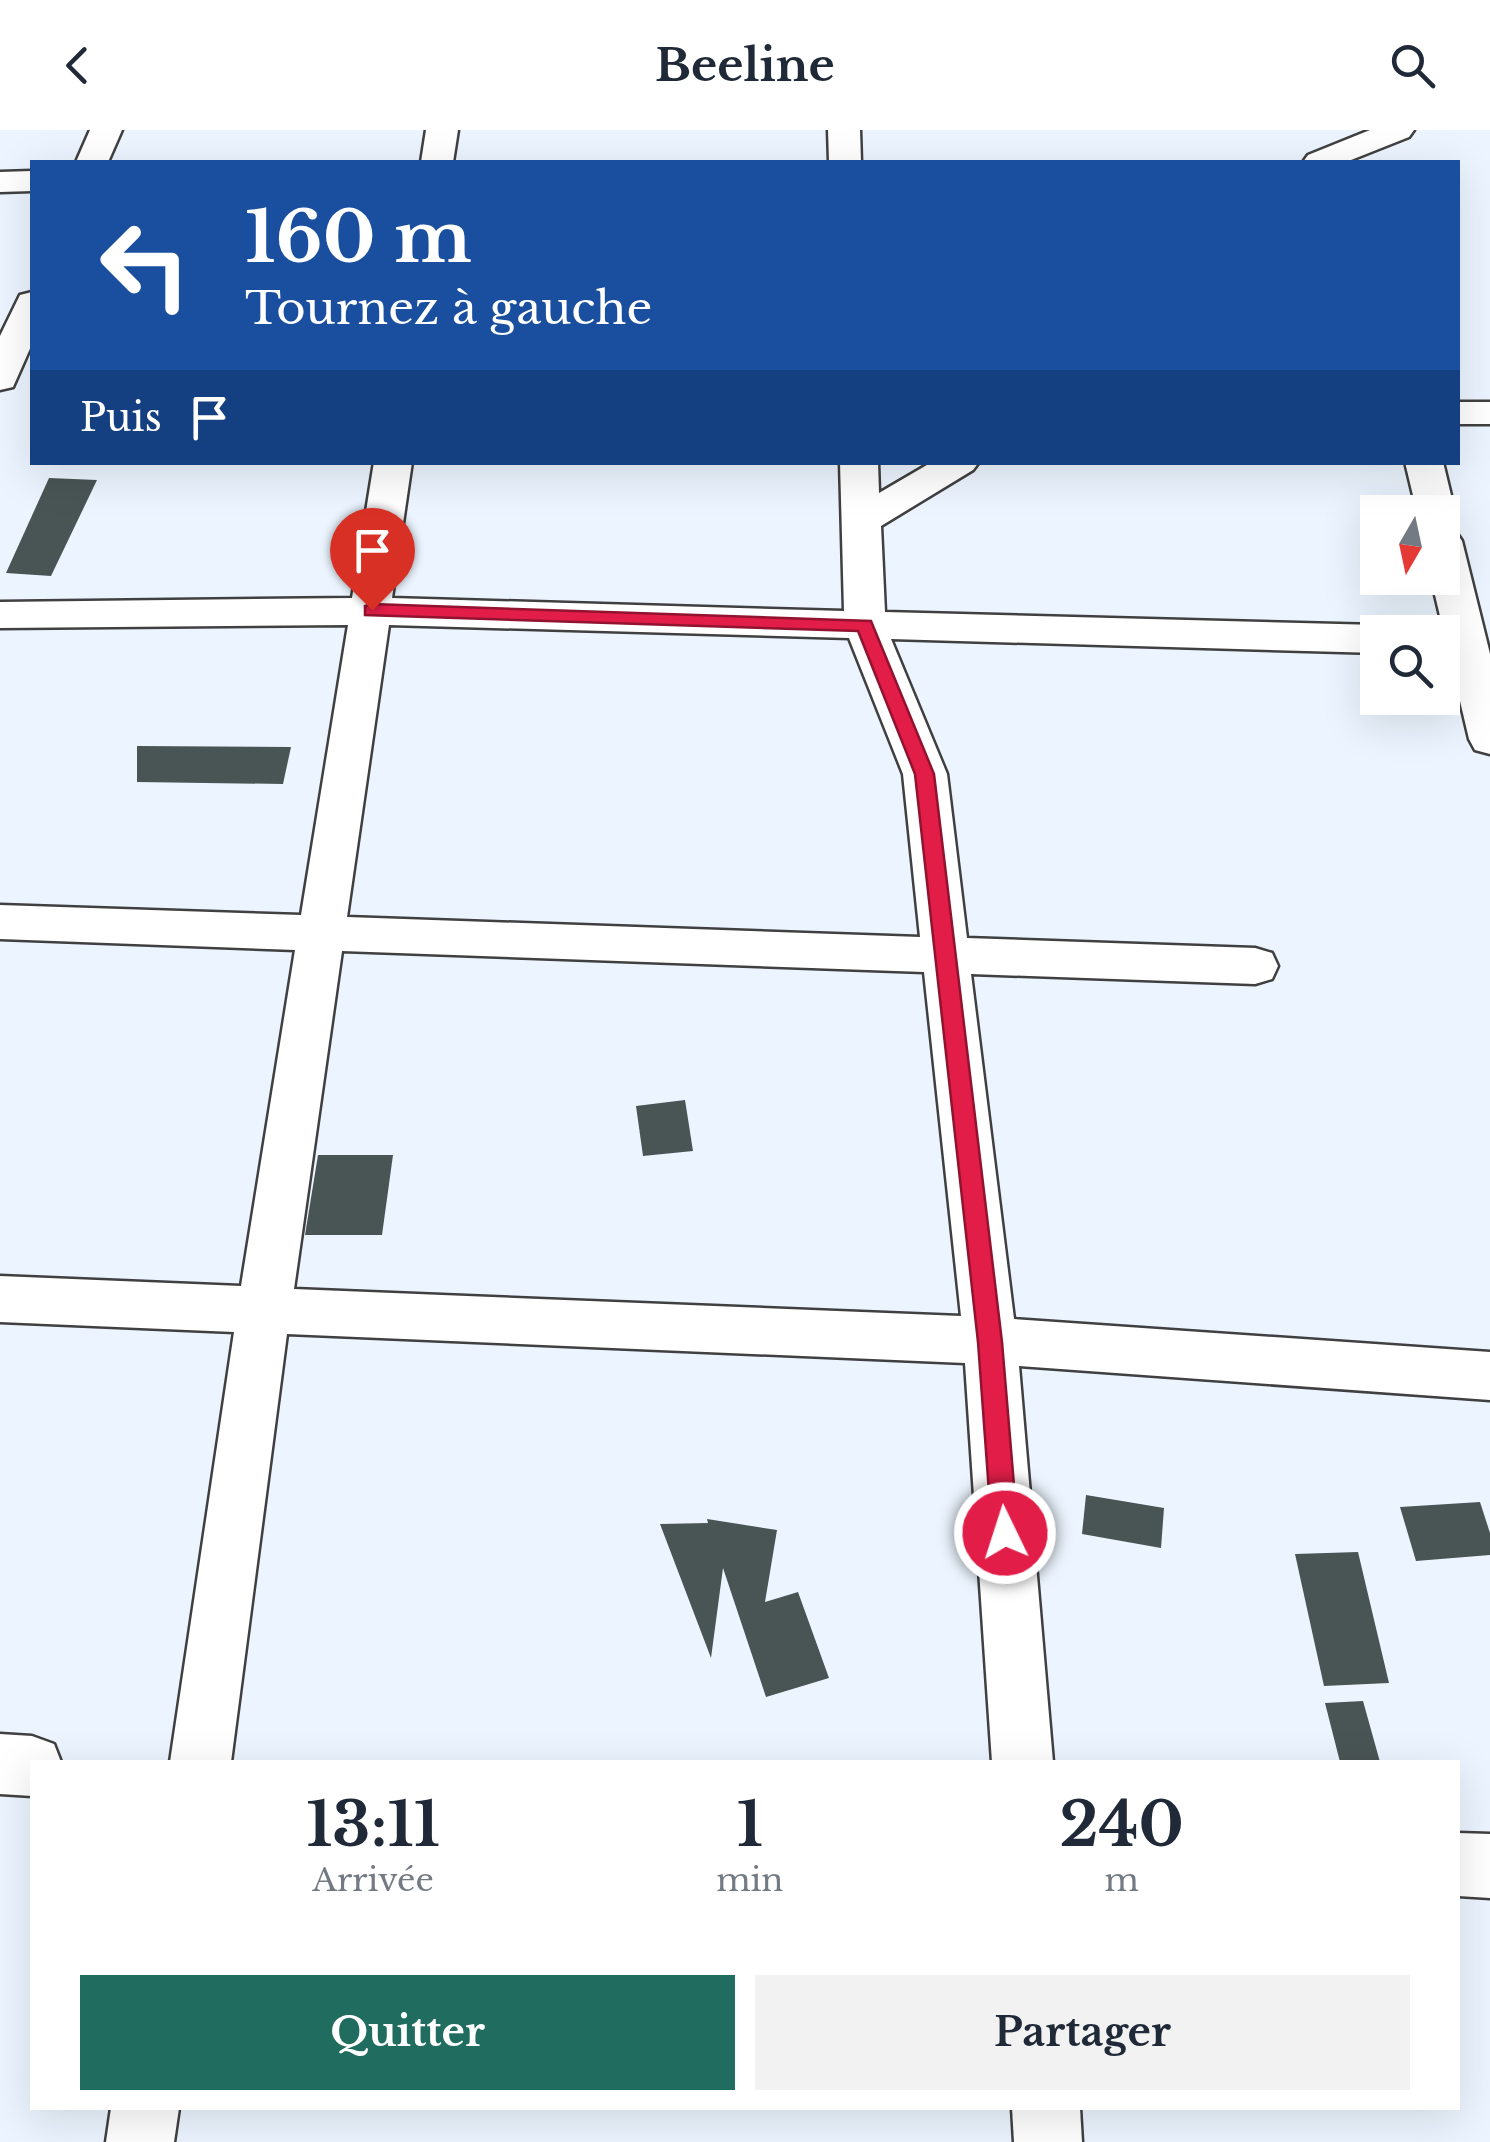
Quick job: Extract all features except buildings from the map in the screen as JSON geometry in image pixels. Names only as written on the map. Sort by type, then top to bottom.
[{"type":"street","points":[[93,160],[106,130]]},
{"type":"street","points":[[438,160],[442,130]]},
{"type":"street","points":[[844,130],[845,160]]},
{"type":"street","points":[[1325,160],[1398,130]]},
{"type":"street","points":[[0,182],[30,182]]},
{"type":"street","points":[[1,374],[30,307]]},
{"type":"street","points":[[1460,413],[1490,413]]},
{"type":"street","points":[[200,1760],[320,934],[394,465]]},
{"type":"street","points":[[860,465],[865,626],[924,774],[990,1342],[1023,1760]]},
{"type":"street","points":[[862,520],[955,465]]},
{"type":"street","points":[[1425,465],[1432,495]]},
{"type":"street","points":[[0,615],[372,610],[1360,638]]},
{"type":"street","points":[[1460,656],[1490,739]]},
{"type":"street","points":[[0,922],[1255,966]]},
{"type":"street","points":[[0,1299],[990,1342],[1490,1376]]},
{"type":"street","points":[[0,1764],[30,1766]]},
{"type":"street","points":[[1460,1865],[1490,1866]]},
{"type":"street","points":[[140,2142],[145,2110]]},
{"type":"street","points":[[1046,2110],[1048,2142]]},
{"type":"route","points":[[372,610],[865,626],[924,774],[990,1342],[1005,1533]]}]
